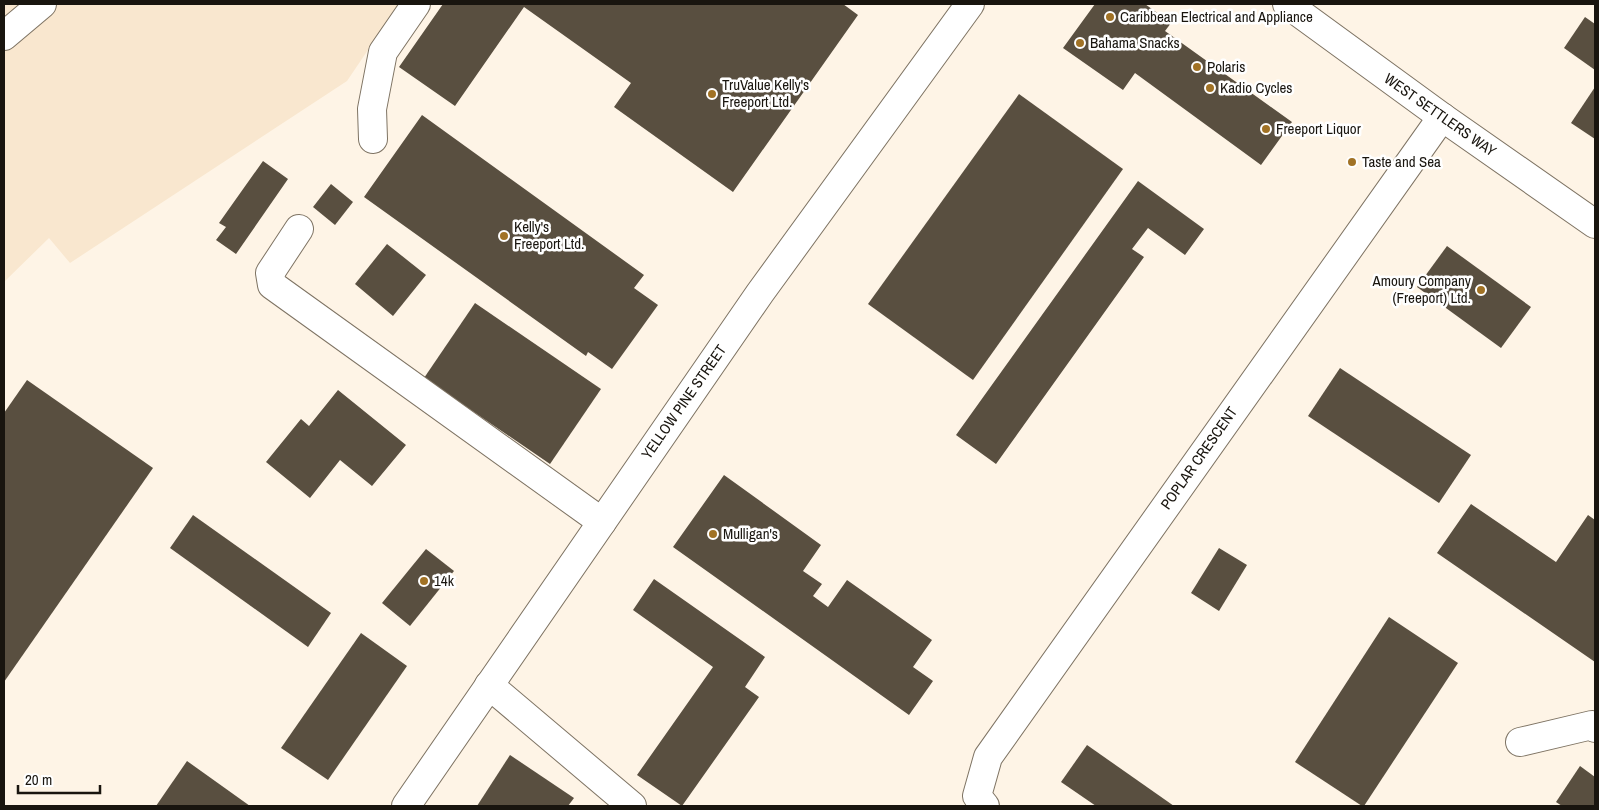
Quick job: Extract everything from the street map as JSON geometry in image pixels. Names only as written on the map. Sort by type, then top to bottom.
[{"type":"street","points":[[4,36],[42,4]]},
{"type":"street","points":[[373,139],[372,109],[383,52],[416,4]]},
{"type":"street","name":"YELLOW PINE STREET","points":[[406,806],[760,293],[970,4]]},
{"type":"street","name":"WEST SETTLERS WAY","points":[[1287,4],[1442,117],[1595,224]]},
{"type":"street","name":"POPLAR CRESCENT","points":[[985,806],[978,796],[988,757],[1442,117]]},
{"type":"street","points":[[299,229],[270,273],[272,285],[602,522]]},
{"type":"street","points":[[489,685],[632,806]]},
{"type":"street","points":[[1520,742],[1592,726],[1595,728]]},
{"type":"shaded area","points":[[4,4],[399,4],[347,81],[70,263],[49,238],[4,282]]},
{"type":"building","name":"TruValue Kelly's Freeport Ltd.","points":[[443,4],[843,4],[858,15],[733,192],[614,107],[631,83],[524,7],[455,106],[399,67]]},
{"type":"building","points":[[1095,4],[1145,4],[1171,23],[1165,31],[1292,122],[1261,165],[1135,73],[1123,90],[1063,48]]},
{"type":"building","points":[[1585,17],[1595,24],[1595,70],[1564,48]]},
{"type":"building","points":[[1595,87],[1595,139],[1571,123]]},
{"type":"building","points":[[1019,94],[1123,169],[973,380],[868,304]]},
{"type":"building","name":"Kelly's Freeport Ltd.","points":[[422,115],[644,275],[634,288],[658,305],[612,369],[588,352],[586,356],[364,197]]},
{"type":"building","points":[[263,161],[288,179],[236,254],[216,240],[226,227],[219,223]]},
{"type":"building","points":[[1138,181],[1204,229],[1185,255],[1148,228],[1132,249],[1144,257],[996,464],[956,435]]},
{"type":"building","points":[[331,184],[353,202],[335,225],[313,207]]},
{"type":"building","points":[[387,244],[426,275],[393,316],[355,284]]},
{"type":"building","points":[[1447,246],[1531,307],[1501,348],[1417,287]]},
{"type":"building","points":[[475,303],[601,389],[550,464],[424,378]]},
{"type":"building","points":[[1340,368],[1471,455],[1439,503],[1308,416]]},
{"type":"building","points":[[27,380],[153,468],[4,682],[4,413]]},
{"type":"building","points":[[338,390],[406,445],[372,486],[340,460],[310,498],[266,462],[301,419],[309,426]]},
{"type":"building","points":[[724,475],[821,545],[803,571],[822,584],[813,596],[828,607],[847,580],[932,640],[913,667],[933,681],[909,715],[673,547]]},
{"type":"building","points":[[1471,504],[1556,562],[1588,515],[1595,520],[1595,662],[1437,553]]},
{"type":"building","points":[[193,515],[331,613],[308,647],[170,548]]},
{"type":"building","points":[[1219,548],[1247,565],[1219,611],[1191,593]]},
{"type":"building","points":[[426,549],[454,571],[410,626],[382,603]]},
{"type":"building","points":[[654,579],[765,657],[745,687],[759,697],[682,806],[637,775],[713,667],[633,610]]},
{"type":"building","points":[[1389,617],[1458,663],[1364,806],[1362,806],[1295,762]]},
{"type":"building","points":[[361,633],[407,666],[328,780],[281,748]]},
{"type":"building","points":[[1087,745],[1174,806],[1096,806],[1061,782]]},
{"type":"building","points":[[510,755],[574,798],[568,806],[477,806]]},
{"type":"building","points":[[187,761],[250,806],[156,806]]},
{"type":"building","points":[[1580,766],[1595,777],[1595,806],[1562,806],[1556,802]]},
{"type":"place","name":"Caribbean Electrical and Appliance","points":[[1110,17]]},
{"type":"place","name":"Bahama Snacks","points":[[1080,43]]},
{"type":"place","name":"Polaris","points":[[1197,67]]},
{"type":"place","name":"Kadio Cycles","points":[[1210,88]]},
{"type":"place","name":"TruValue Kelly's Freeport Ltd.","points":[[712,94]]},
{"type":"place","name":"Freeport Liquor","points":[[1266,129]]},
{"type":"place","name":"Taste and Sea","points":[[1352,162]]},
{"type":"place","name":"Kelly's Freeport Ltd.","points":[[504,236]]},
{"type":"place","name":"Amoury Company (Freeport) Ltd.","points":[[1481,290]]},
{"type":"place","name":"Mulligan's","points":[[713,534]]},
{"type":"place","name":"14k","points":[[424,581]]}]
